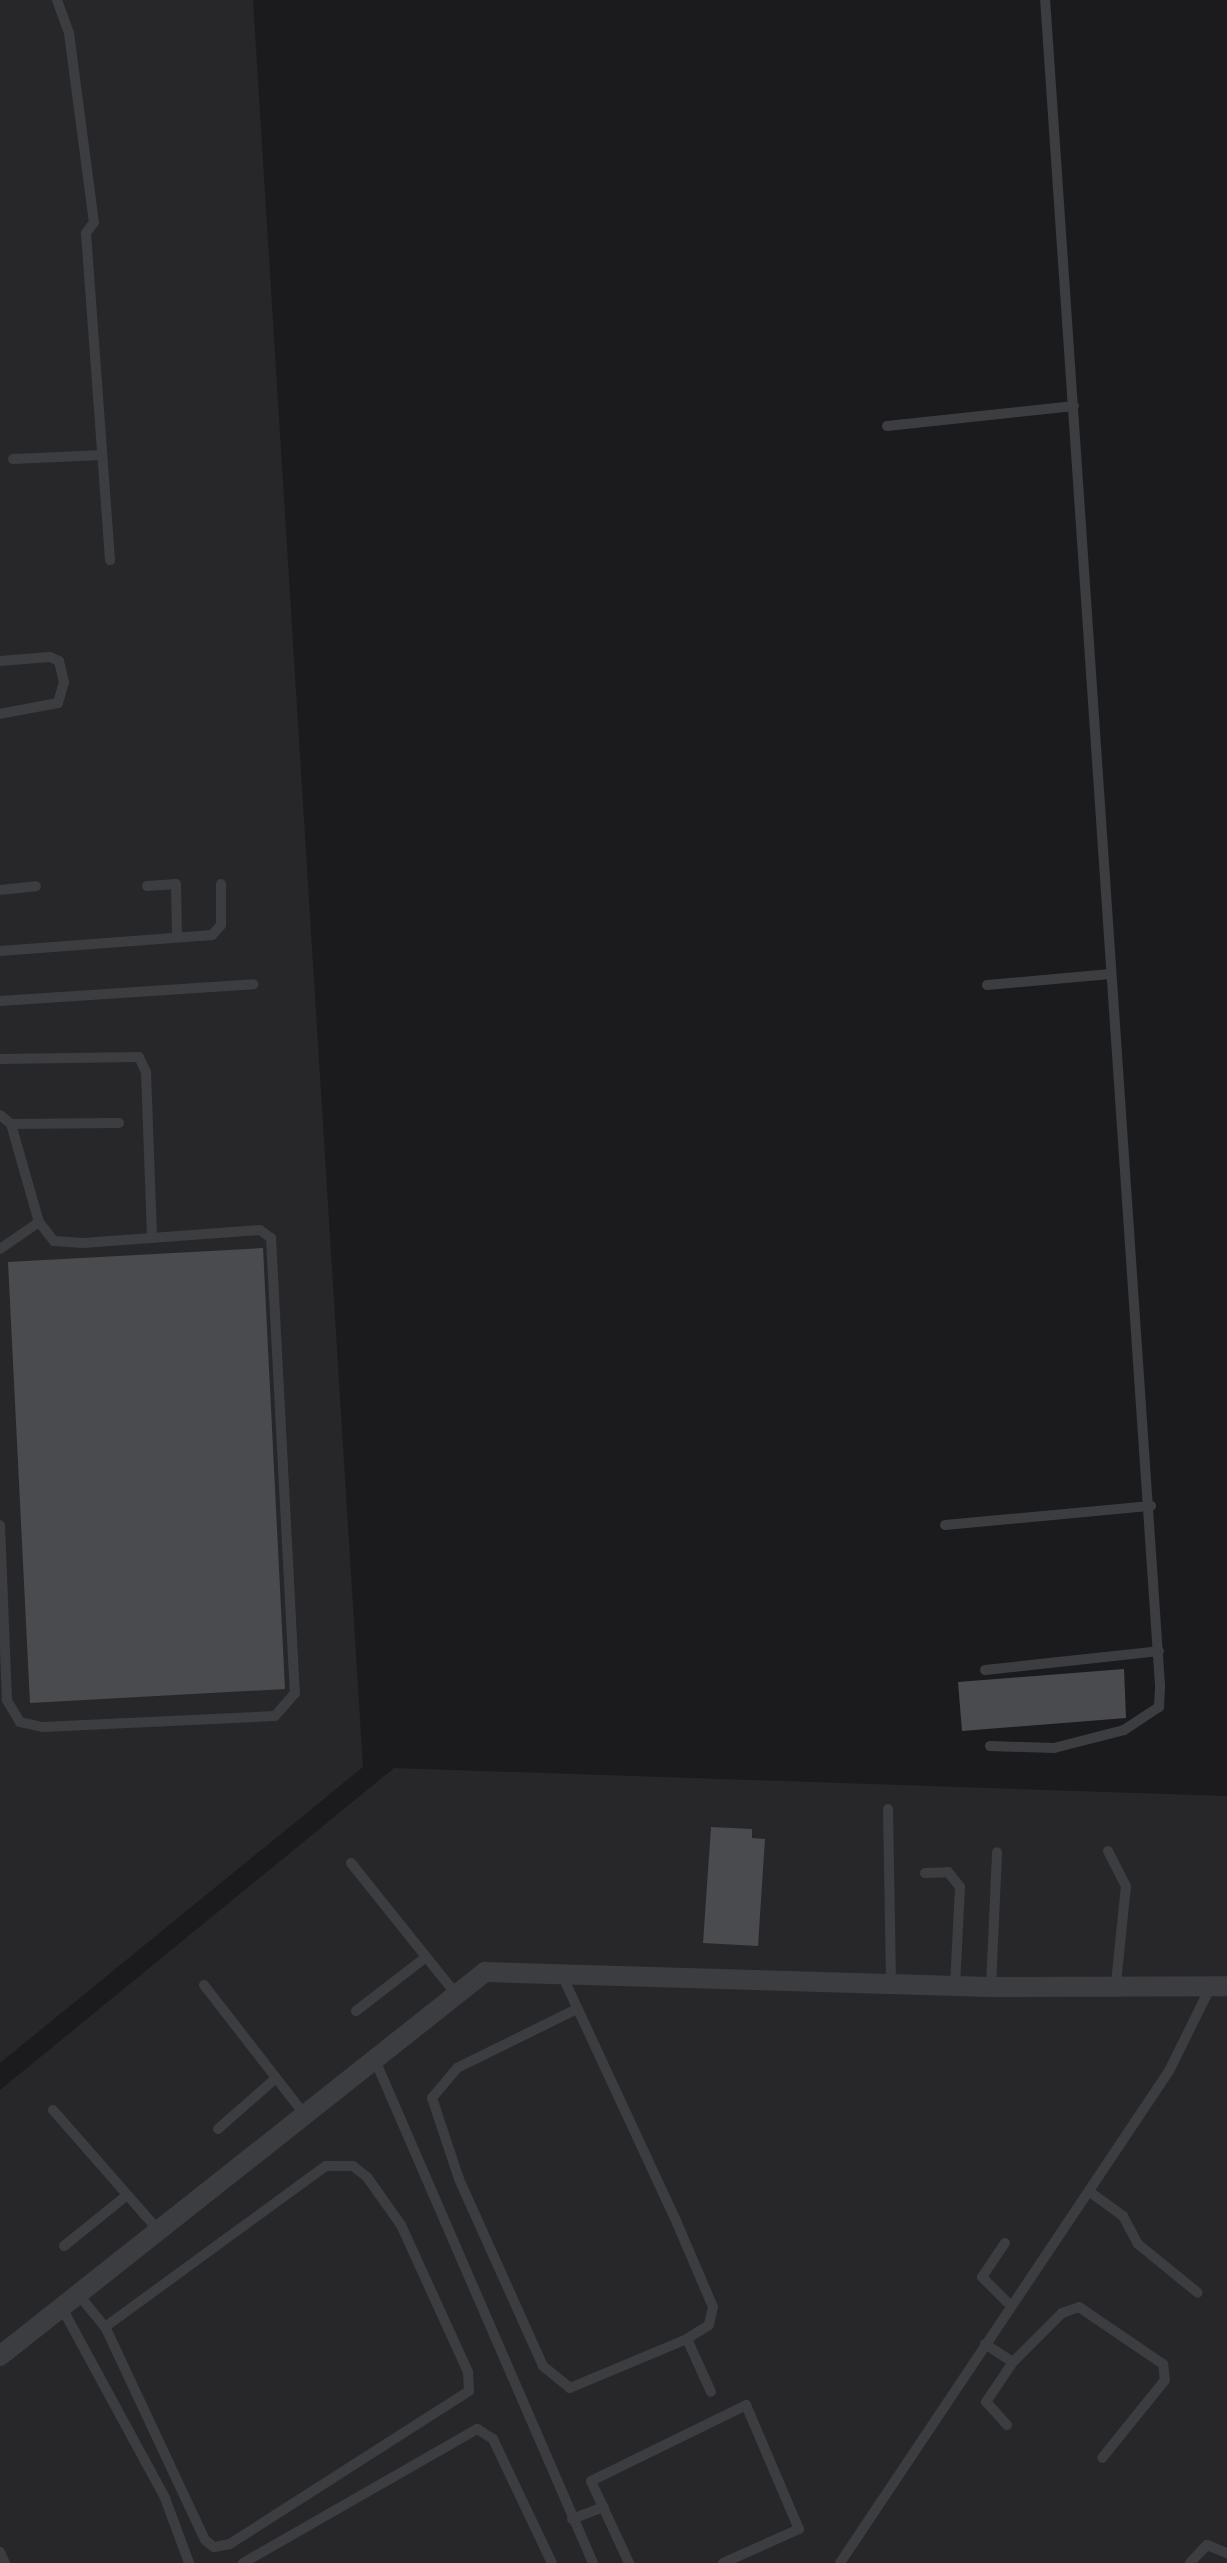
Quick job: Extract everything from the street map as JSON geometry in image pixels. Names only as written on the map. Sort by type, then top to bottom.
[{"type":"street","points":[[0,2356],[485,1972],[560,1971],[990,1987],[1219,1985]]},
{"type":"lane","points":[[57,0],[69,33],[94,222],[86,233],[110,560]]},
{"type":"lane","points":[[990,1746],[1054,1748],[1124,1730],[1159,1706],[1151,1506],[1045,0]]},
{"type":"lane","points":[[887,426],[1074,406]]},
{"type":"lane","points":[[13,459],[102,455]]},
{"type":"lane","points":[[0,661],[50,657],[58,660],[64,682],[58,702],[0,714]]},
{"type":"lane","points":[[146,886],[176,884],[178,937]]},
{"type":"lane","points":[[0,951],[212,935],[222,924],[221,884]]},
{"type":"lane","points":[[0,890],[36,886]]},
{"type":"lane","points":[[988,985],[1111,974]]},
{"type":"lane","points":[[0,1001],[253,984]]},
{"type":"lane","points":[[0,1059],[139,1056],[146,1072],[152,1238]]},
{"type":"lane","points":[[0,1115],[11,1124],[38,1222],[54,1240],[260,1230],[271,1238],[294,1693],[275,1716],[42,1727],[20,1722],[8,1700],[0,1525]]},
{"type":"lane","points":[[11,1124],[119,1122]]},
{"type":"lane","points":[[0,1250],[38,1222]]},
{"type":"lane","points":[[945,1525],[1151,1506]]},
{"type":"lane","points":[[986,1670],[1159,1652]]},
{"type":"lane","points":[[888,1809],[890,1984]]},
{"type":"lane","points":[[1108,1851],[1126,1886],[1116,1983]]},
{"type":"lane","points":[[990,1987],[998,1852]]},
{"type":"lane","points":[[351,1864],[457,1994]]},
{"type":"lane","points":[[924,1873],[948,1872],[960,1887],[954,1986]]},
{"type":"lane","points":[[356,2011],[426,1957]]},
{"type":"lane","points":[[560,1971],[713,2307],[709,2325],[687,2340],[570,2388],[552,2379],[434,2113],[437,2087],[457,2068],[577,2009]]},
{"type":"lane","points":[[204,1985],[305,2115]]},
{"type":"lane","points":[[840,2563],[1090,2192],[1169,2071],[1219,1985]]},
{"type":"lane","points":[[374,2060],[592,2563]]},
{"type":"lane","points":[[218,2130],[276,2078]]},
{"type":"lane","points":[[53,2110],[158,2231]]},
{"type":"lane","points":[[70,2301],[105,2327],[204,2540],[214,2547],[230,2544],[469,2391],[468,2372],[400,2226],[353,2166],[326,2166],[302,2179],[105,2327]]},
{"type":"lane","points":[[1090,2192],[1123,2216],[1138,2244],[1198,2293]]},
{"type":"lane","points":[[64,2246],[127,2195]]},
{"type":"lane","points":[[1005,2243],[982,2277],[1011,2306]]},
{"type":"lane","points":[[70,2301],[165,2498],[189,2563]]},
{"type":"lane","points":[[1006,2425],[986,2402],[1013,2362],[1062,2312],[1078,2307],[1163,2364],[1165,2380],[1102,2458]]},
{"type":"lane","points":[[687,2340],[711,2392]]},
{"type":"lane","points":[[985,2344],[1013,2362]]},
{"type":"lane","points":[[629,2563],[591,2480],[746,2405],[799,2528],[723,2563]]},
{"type":"lane","points":[[243,2563],[477,2429],[494,2439],[552,2563]]},
{"type":"lane","points":[[572,2519],[604,2507]]},
{"type":"lane","points":[[1190,2563],[1207,2544],[1227,2553]]},
{"type":"lane","points":[[0,2552],[5,2563]]},
{"type":"shaded area","points":[[0,0],[253,0],[363,1767],[0,2063]]},
{"type":"shaded area","points":[[394,1768],[1227,1796],[1227,2563],[0,2563],[0,2090]]},
{"type":"building","points":[[263,1248],[285,1689],[30,1703],[8,1262]]},
{"type":"building","points":[[1124,1669],[1126,1718],[962,1731],[958,1682]]},
{"type":"building","points":[[711,1827],[752,1829],[752,1838],[765,1839],[758,1946],[703,1943]]}]
